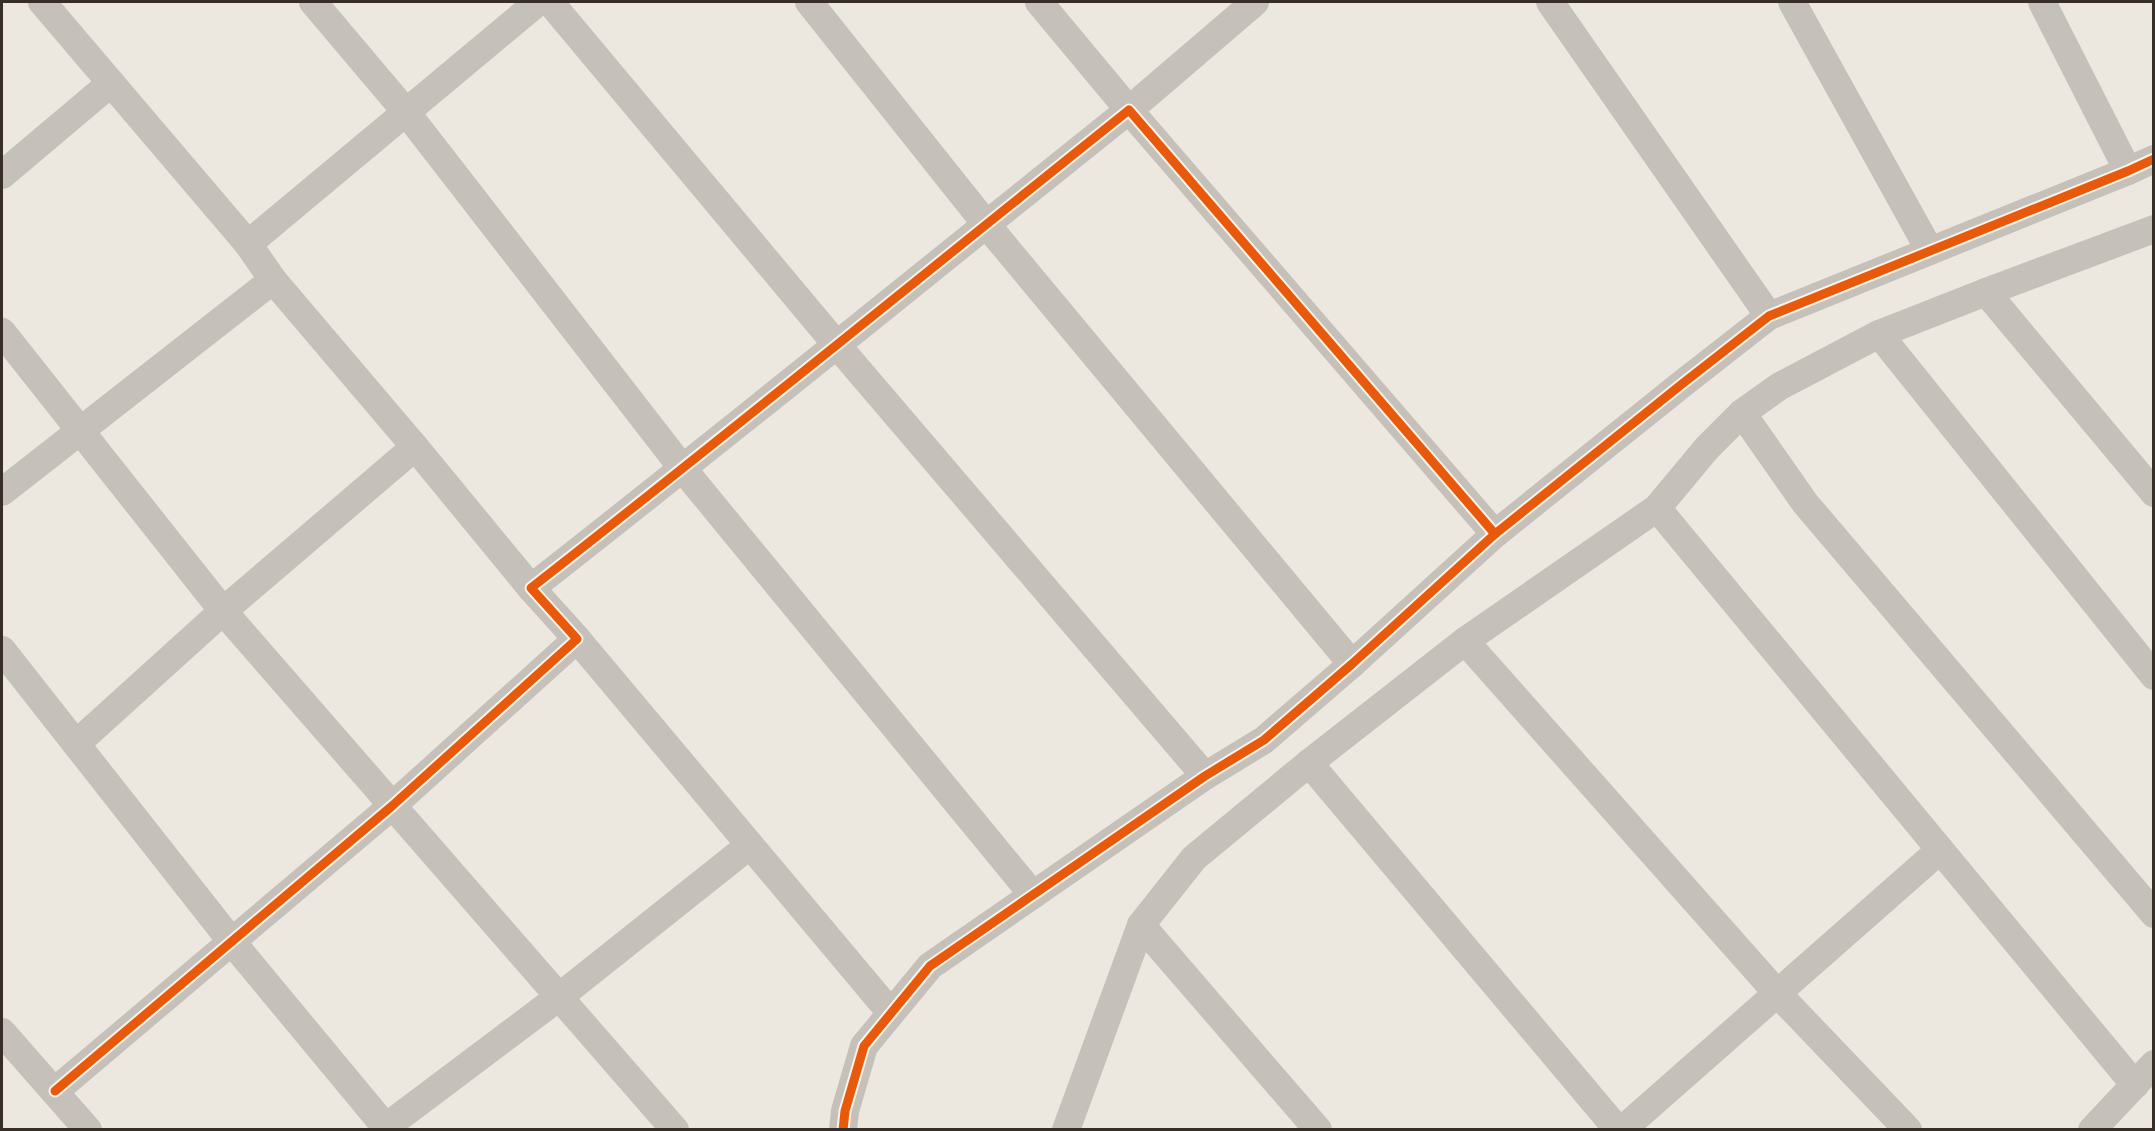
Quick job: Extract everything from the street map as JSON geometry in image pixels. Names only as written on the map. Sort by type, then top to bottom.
[{"type":"street","points":[[42,2],[248,244],[273,280],[531,588],[577,639],[891,1013]]},
{"type":"street","points":[[313,2],[406,112],[683,469],[1033,895]]},
{"type":"street","points":[[248,244],[538,2]]},
{"type":"street","points":[[550,2],[836,344],[1205,776]]},
{"type":"street","points":[[809,2],[986,224],[1352,664]]},
{"type":"street","points":[[1039,2],[1129,110],[1495,534]]},
{"type":"street","points":[[531,588],[683,469],[1129,110],[1255,2]]},
{"type":"street","points":[[1550,2],[1769,316]]},
{"type":"street","points":[[1792,2],[1930,251]]},
{"type":"street","points":[[2042,2],[2128,171]]},
{"type":"street","points":[[2,175],[111,83]]},
{"type":"street","points":[[843,1130],[845,1111],[864,1046],[930,966],[1205,776],[1264,740],[1352,664],[1495,534],[1769,316],[2154,159]]},
{"type":"street","points":[[1076,1123],[1141,925],[1194,858],[1465,641],[1658,508],[1707,448],[1742,413],[1780,386],[1879,334],[1986,292],[2151,235]]},
{"type":"street","points":[[2,492],[273,280]]},
{"type":"street","points":[[1986,292],[2154,493]]},
{"type":"street","points":[[2,332],[223,611],[675,1130]]},
{"type":"street","points":[[1879,334],[2154,676]]},
{"type":"street","points":[[1742,413],[1805,503],[2154,914]]},
{"type":"street","points":[[75,744],[223,611],[415,447]]},
{"type":"street","points":[[1658,508],[2135,1085]]},
{"type":"street","points":[[55,1091],[392,806],[577,639]]},
{"type":"street","points":[[1465,641],[1777,993],[1908,1130]]},
{"type":"street","points":[[2,650],[232,942],[387,1128],[559,997],[750,845]]},
{"type":"street","points":[[1309,764],[1620,1130],[1940,850]]},
{"type":"street","points":[[1141,925],[1318,1130]]},
{"type":"street","points":[[2,1032],[88,1130]]},
{"type":"street","points":[[2092,1130],[2154,1064]]},
{"type":"cycle path","points":[[55,1091],[392,806],[577,639],[531,588],[1129,110],[1495,534]]},
{"type":"cycle path","points":[[843,1130],[845,1111],[864,1046],[930,966],[1205,776],[1264,740],[1352,664],[1495,534],[1769,316],[2154,159]]}]
